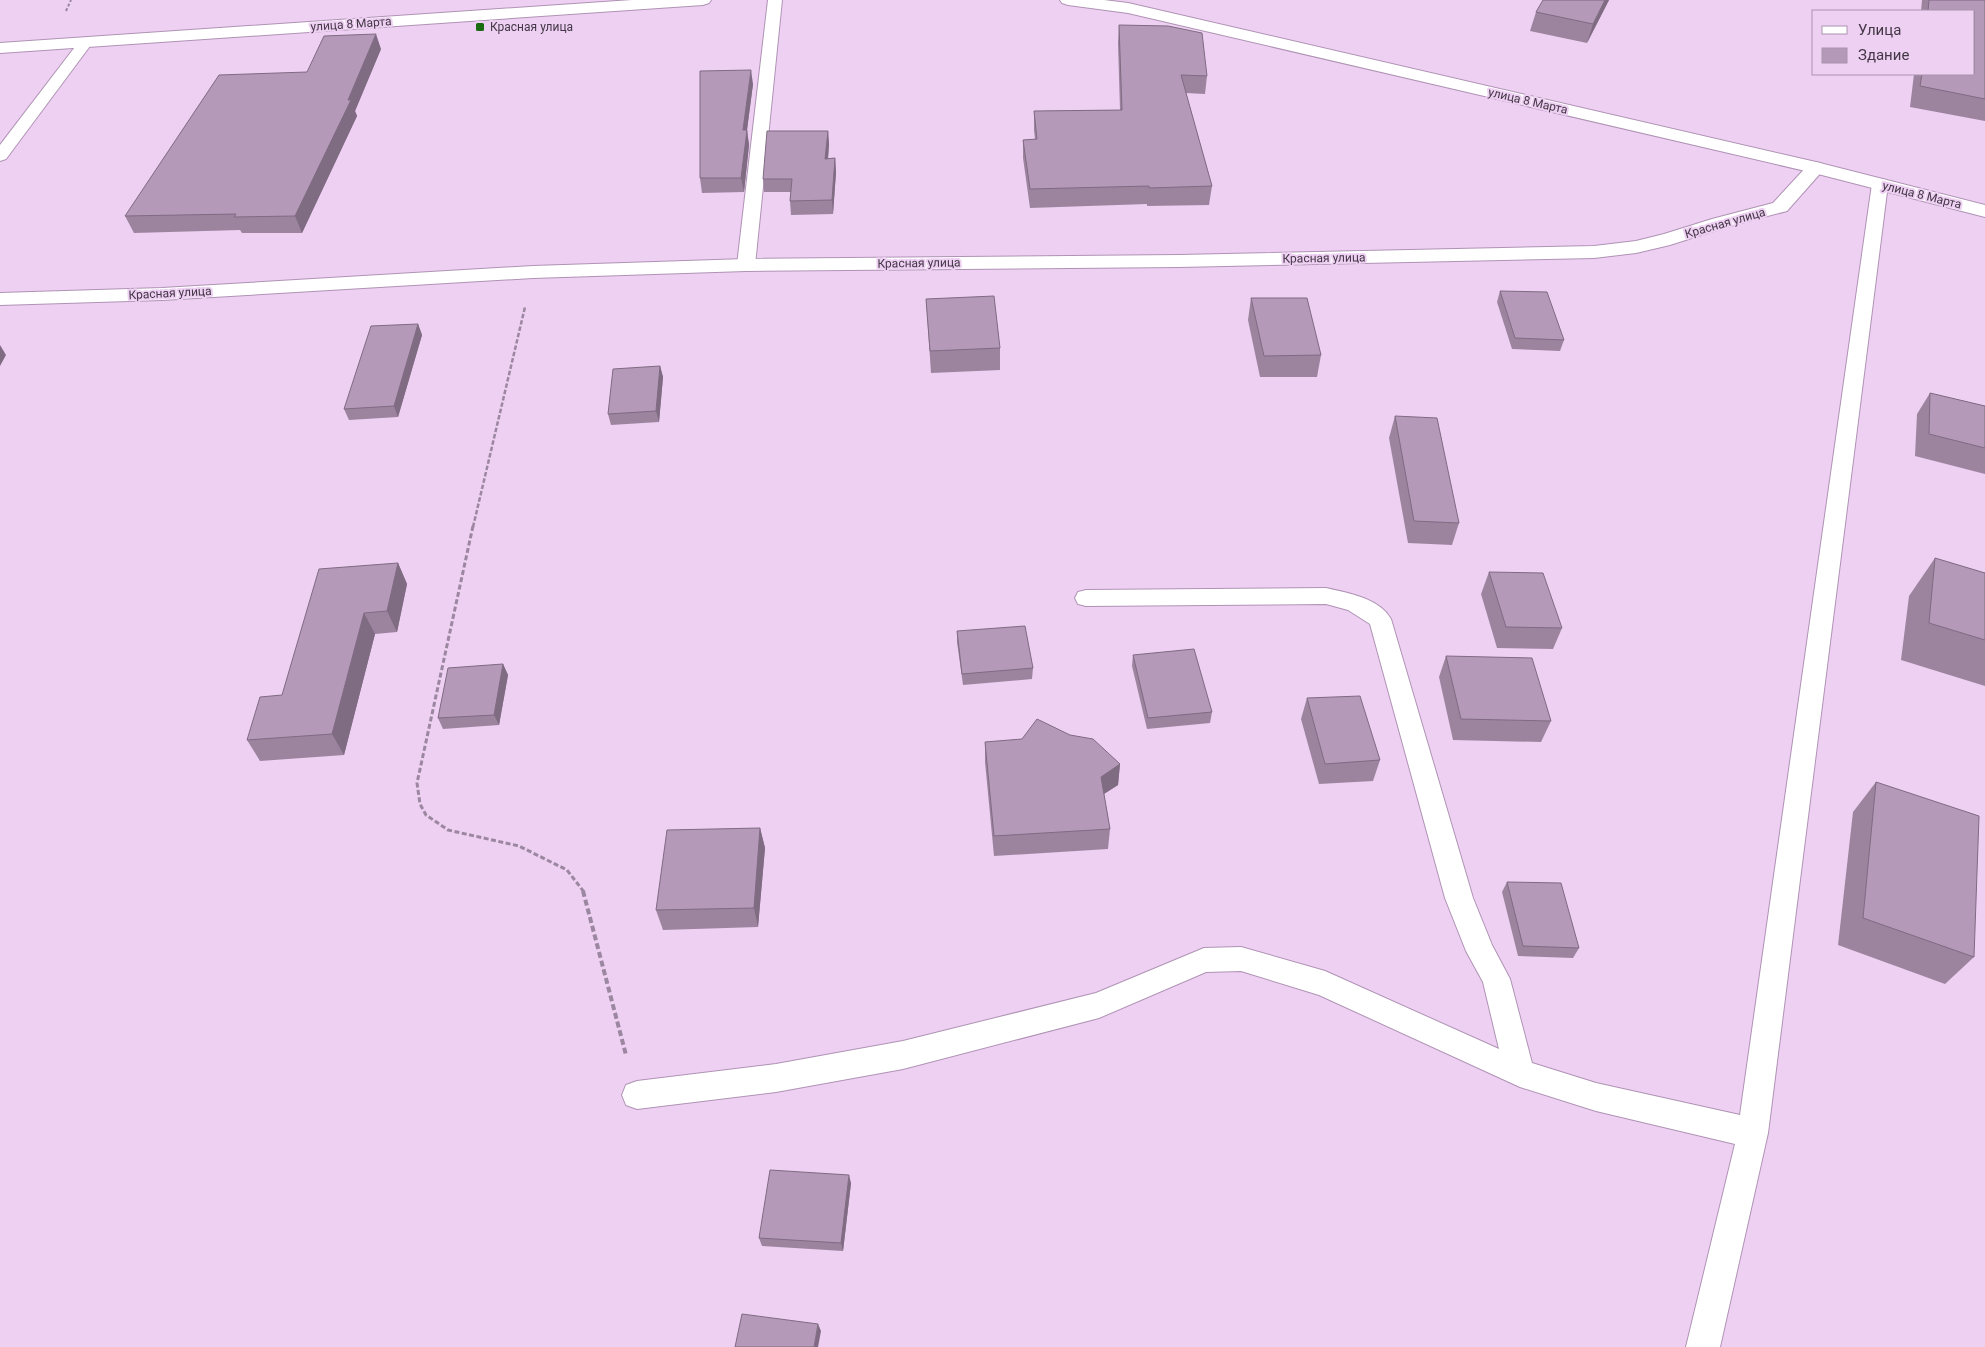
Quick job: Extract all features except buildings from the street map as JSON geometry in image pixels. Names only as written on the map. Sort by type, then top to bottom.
[{"type":"main road","name":"улица 8 Марта","points":[[0,48],[703,0]]},
{"type":"main road","name":"улица 8 Марта","points":[[1068,0],[1128,8],[1816,168],[1985,211]]},
{"type":"main road","name":"Красная улица","points":[[0,299],[162,294],[533,272],[746,265],[1179,261],[1594,252],[1636,247],[1670,239],[1719,223],[1780,207],[1816,168]]},
{"type":"lane","points":[[746,265],[774,0]]},
{"type":"lane","points":[[0,156],[86,42]]},
{"type":"lane","points":[[1703,1347],[1753,1133],[1880,184]]},
{"type":"lane","points":[[1086,598],[1326,596],[1355,603],[1380,620],[1459,898],[1480,952],[1496,979],[1520,1073]]},
{"type":"lane","points":[[637,1095],[776,1078],[903,1055],[1099,1005],[1204,960],[1241,959],[1325,984],[1520,1073],[1596,1097],[1753,1133]]},
{"type":"path","points":[[533,272],[468,549],[417,783],[420,804],[426,815],[448,830],[519,846],[567,870],[583,890],[637,1095]]},
{"type":"place","name":"Красная улица","points":[[480,27]]}]
